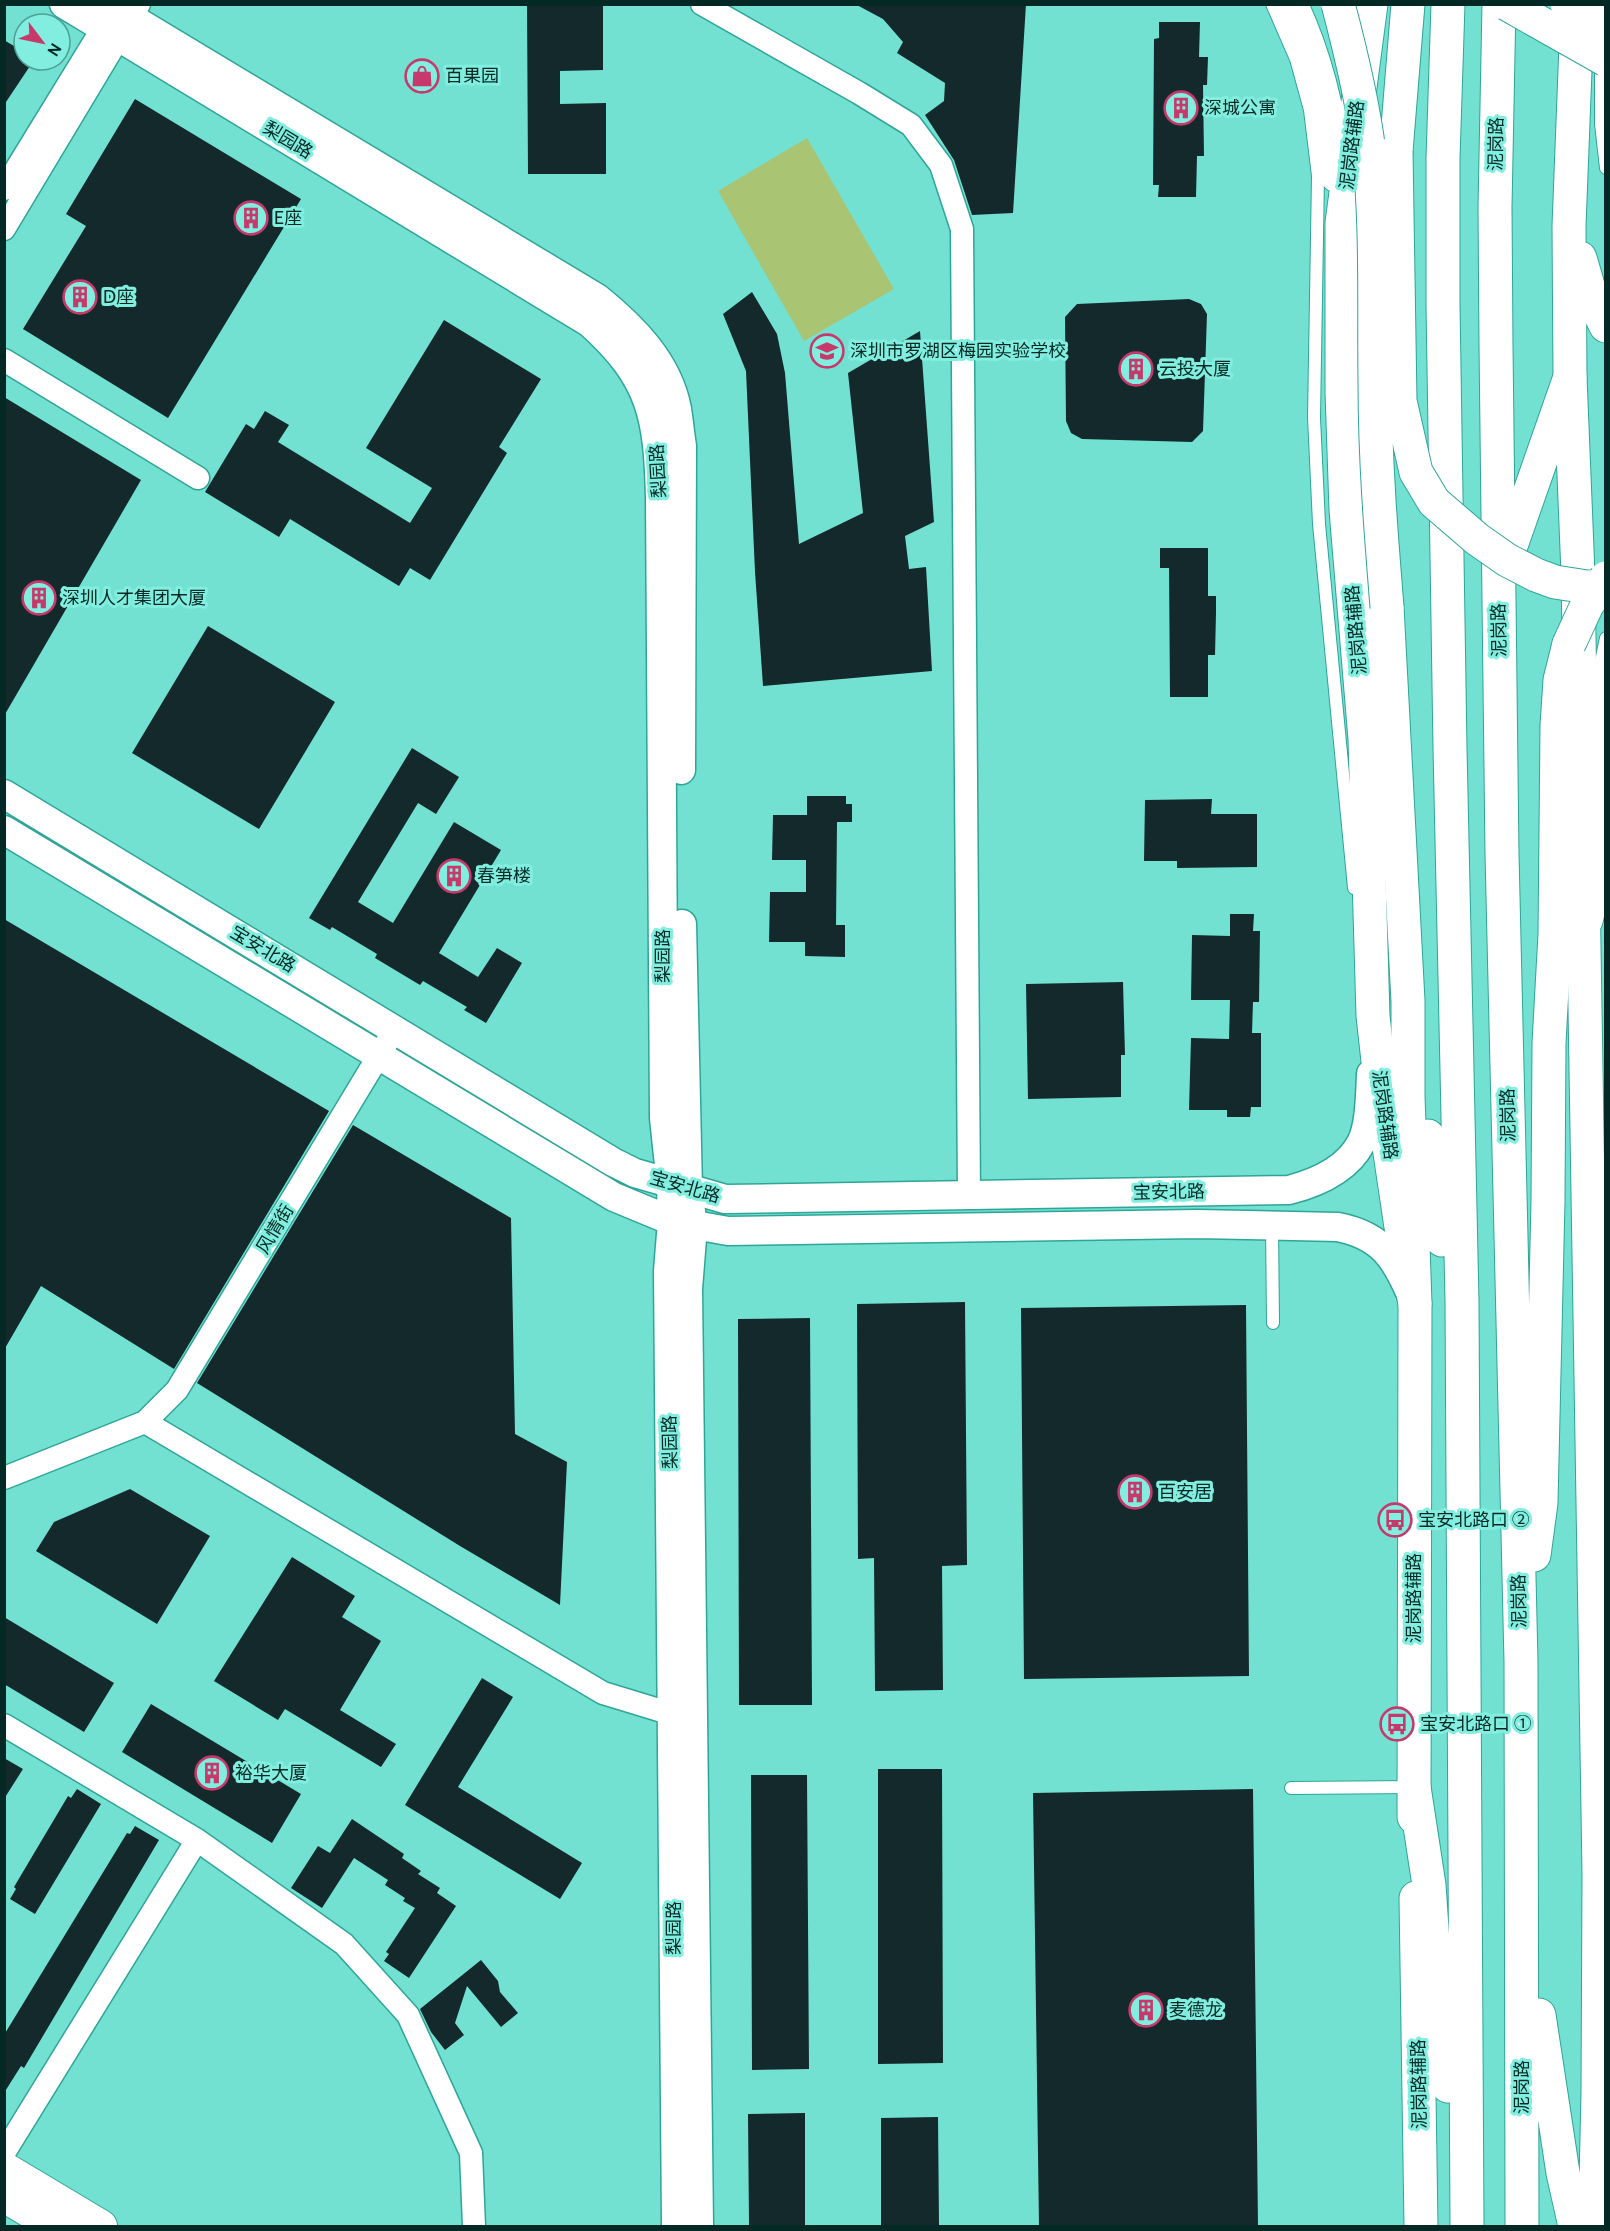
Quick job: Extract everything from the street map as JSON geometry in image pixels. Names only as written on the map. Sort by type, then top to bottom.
[{"type":"main road","points":[[1291,4],[1310,51],[1322,92],[1333,142],[1342,223]]},
{"type":"main road","points":[[1338,4],[1352,56],[1370,162],[1374,218],[1375,387],[1379,498],[1408,1001],[1408,1096],[1415,1304]]},
{"type":"main road","name":"泥岗路辅路","points":[[1371,4],[1342,223],[1342,392],[1346,510],[1365,738],[1373,1016],[1383,1106],[1415,1304],[1414,1787],[1421,2226]]},
{"type":"main road","points":[[1408,4],[1396,151],[1400,400],[1416,472],[1434,502],[1477,539],[1507,560],[1555,582],[1576,586],[1605,586]]},
{"type":"main road","points":[[1448,4],[1443,158],[1443,304],[1462,1301],[1467,2226]]},
{"type":"main road","name":"泥岗路","points":[[1499,4],[1495,207],[1498,582],[1521,1662],[1522,2226]]},
{"type":"main road","points":[[1507,4],[1605,60]]},
{"type":"main road","points":[[1567,4],[1605,26]]},
{"type":"main road","points":[[1577,4],[1569,226],[1574,657],[1589,953],[1597,1194],[1589,1303],[1599,1874],[1595,2226]]},
{"type":"main road","points":[[1569,226],[1591,296],[1605,326]]},
{"type":"main road","points":[[1498,582],[1570,378]]},
{"type":"main road","points":[[1574,657],[1587,605],[1605,578]]},
{"type":"main road","points":[[1521,1662],[1541,1503],[1549,1043],[1556,933],[1557,725],[1560,680],[1590,634],[1605,605]]},
{"type":"main road","points":[[1556,933],[1564,1006],[1572,1185],[1589,1303]]},
{"type":"main road","points":[[1408,1001],[1444,1256],[1462,1301]]},
{"type":"main road","points":[[1414,1787],[1429,1885],[1438,2016],[1450,2098],[1466,2170]]},
{"type":"main road","points":[[1522,1947],[1537,1998],[1561,2162],[1575,2226]]},
{"type":"main road","points":[[4,2168],[101,2226]]},
{"type":"main road","points":[[4,2196],[54,2226]]},
{"type":"street","name":"梨园路","points":[[64,4],[119,15],[590,323],[611,342],[630,366],[645,392],[654,421],[659,450],[664,1118],[680,1187],[682,1224],[668,1270],[699,2226]]},
{"type":"street","points":[[702,4],[859,93],[910,125],[941,165],[962,229],[969,1195]]},
{"type":"street","points":[[4,189],[119,15]]},
{"type":"street","points":[[4,229],[119,15]]},
{"type":"street","points":[[4,360],[198,478]]},
{"type":"street","name":"宝安北路","points":[[4,794],[613,1162],[634,1173],[725,1199],[1289,1190],[1313,1184],[1329,1176],[1346,1162],[1361,1144],[1366,1129],[1370,1094],[1373,1016]]},
{"type":"street","name":"宝安北路","points":[[4,830],[614,1197],[682,1224],[728,1231],[1197,1224],[1338,1227],[1358,1231],[1375,1241],[1389,1254],[1400,1268],[1415,1304]]},
{"type":"street","name":"风情街","points":[[146,1422],[177,1390],[395,1029]]},
{"type":"street","points":[[4,1478],[146,1422],[603,1693],[683,1713]]},
{"type":"street","name":"梨园路","points":[[676,2226],[683,1713]]},
{"type":"street","points":[[4,1725],[197,1840],[344,1944],[408,2015],[471,2153],[474,2226]]},
{"type":"street","points":[[4,2153],[197,1840]]},
{"type":"lane","points":[[1272,4],[1296,58],[1310,110],[1318,176],[1314,418],[1319,524],[1357,904],[1371,962]]},
{"type":"lane","points":[[1605,26],[1600,85],[1605,168]]},
{"type":"lane","points":[[1589,953],[1600,908],[1599,671],[1605,639]]},
{"type":"lane","points":[[1272,1225],[1273,1323]]},
{"type":"lane","points":[[1291,1788],[1414,1787]]},
{"type":"green space","points":[[807,138],[894,289],[804,341],[718,191]]},
{"type":"building","points":[[527,4],[603,4],[603,70],[560,71],[560,104],[606,103],[606,174],[528,174]]},
{"type":"building","points":[[855,4],[1026,4],[1013,213],[972,215],[954,160],[925,115],[944,101],[945,83],[897,53],[903,42],[883,19]]},
{"type":"building","name":"深城公寓","points":[[1159,22],[1200,22],[1199,57],[1208,57],[1207,85],[1203,85],[1204,156],[1197,156],[1196,197],[1158,197],[1159,185],[1153,185],[1154,39],[1159,38]]},
{"type":"building","points":[[4,40],[12,45],[12,72],[26,72],[4,105]]},
{"type":"building","points":[[135,99],[301,199],[168,418],[23,329],[86,226],[66,214]]},
{"type":"building","points":[[752,292],[777,334],[785,373],[799,544],[863,513],[848,373],[920,331],[934,522],[905,536],[909,569],[926,567],[932,671],[763,686],[755,572],[746,371],[723,314]]},
{"type":"building","name":"云投大厦","points":[[1189,299],[1201,304],[1207,314],[1203,431],[1192,442],[1082,439],[1071,433],[1066,421],[1065,317],[1077,304]]},
{"type":"building","points":[[444,320],[541,379],[499,447],[507,453],[430,580],[410,568],[399,586],[290,519],[279,537],[205,492],[246,424],[254,429],[265,411],[289,425],[278,442],[410,523],[432,488],[366,448]]},
{"type":"building","name":"深圳人才集团大厦","points":[[4,397],[141,480],[4,716]]},
{"type":"building","points":[[1160,548],[1208,548],[1208,596],[1216,596],[1216,613],[1215,655],[1208,655],[1208,697],[1170,697],[1169,568],[1160,568]]},
{"type":"building","points":[[208,626],[335,702],[259,829],[132,753]]},
{"type":"building","name":"春笋楼","points":[[412,748],[459,777],[436,814],[418,803],[358,902],[393,923],[454,822],[501,850],[439,953],[478,977],[497,948],[522,963],[486,1023],[464,1010],[467,1007],[423,981],[420,985],[375,958],[377,954],[332,927],[330,930],[309,918]]},
{"type":"building","points":[[807,796],[846,796],[846,804],[852,804],[852,822],[837,822],[836,925],[845,925],[845,957],[805,956],[805,942],[769,942],[770,892],[806,892],[806,860],[772,860],[773,815],[807,815]]},
{"type":"building","points":[[1212,799],[1211,814],[1257,814],[1257,867],[1177,868],[1177,861],[1144,861],[1145,800]]},
{"type":"building","points":[[1230,914],[1254,914],[1253,931],[1260,931],[1259,1002],[1253,1002],[1252,1033],[1261,1033],[1261,1107],[1251,1107],[1250,1117],[1227,1117],[1227,1110],[1189,1110],[1191,1038],[1229,1039],[1230,1000],[1191,1000],[1192,935],[1230,936]]},
{"type":"building","points":[[4,919],[329,1111],[174,1369],[41,1286],[4,1350]]},
{"type":"building","points":[[1123,982],[1125,1055],[1121,1055],[1121,1097],[1028,1099],[1026,984]]},
{"type":"building","points":[[353,1125],[511,1218],[515,1434],[567,1462],[560,1605],[460,1546],[197,1383]]},
{"type":"building","points":[[965,1302],[967,1565],[942,1566],[943,1690],[875,1691],[874,1558],[858,1559],[857,1304]]},
{"type":"building","name":"百安居","points":[[1246,1305],[1249,1676],[1024,1679],[1021,1308]]},
{"type":"building","points":[[810,1318],[812,1705],[739,1705],[738,1319]]},
{"type":"building","points":[[130,1489],[210,1536],[157,1624],[36,1551],[54,1522]]},
{"type":"building","points":[[292,1557],[355,1596],[342,1617],[381,1641],[340,1710],[396,1744],[381,1767],[285,1709],[278,1720],[214,1681]]},
{"type":"building","points":[[4,1617],[114,1683],[84,1732],[4,1684]]},
{"type":"building","points":[[482,1678],[513,1697],[458,1787],[582,1863],[560,1899],[405,1805]]},
{"type":"building","name":"裕华大厦","points":[[151,1704],[301,1794],[272,1843],[122,1752]]},
{"type":"building","points":[[4,1758],[23,1769],[4,1799]]},
{"type":"building","points":[[878,1769],[942,1769],[943,2063],[878,2064]]},
{"type":"building","points":[[751,1775],[807,1775],[809,2069],[752,2070]]},
{"type":"building","points":[[77,1789],[101,1804],[35,1914],[10,1899],[16,1889],[14,1887],[68,1796],[71,1798]]},
{"type":"building","name":"麦德龙","points":[[1253,1789],[1258,2226],[1039,2226],[1033,1793]]},
{"type":"building","points":[[352,1819],[404,1854],[402,1858],[421,1871],[418,1874],[440,1888],[437,1893],[456,1906],[409,1978],[384,1961],[389,1954],[386,1952],[415,1908],[403,1901],[405,1898],[385,1885],[388,1880],[354,1858],[322,1908],[291,1888],[318,1846],[330,1853]]},
{"type":"building","points":[[135,1826],[159,1840],[24,2068],[21,2066],[4,2093],[4,2035],[127,1833],[130,1834]]},
{"type":"building","points":[[481,1960],[498,1981],[500,1992],[518,2013],[501,2027],[467,1986],[455,2023],[464,2035],[445,2050],[431,2032],[420,2009]]},
{"type":"building","points":[[805,2113],[805,2226],[749,2226],[748,2114]]},
{"type":"building","points":[[938,2117],[939,2226],[881,2226],[881,2118]]},
{"type":"place","name":"百果园","points":[[422,76]]},
{"type":"place","name":"深城公寓","points":[[1181,108]]},
{"type":"place","name":"E座","points":[[251,218]]},
{"type":"place","name":"D座","points":[[80,297]]},
{"type":"place","name":"深圳市罗湖区梅园实验学校","points":[[827,351]]},
{"type":"place","name":"云投大厦","points":[[1136,369]]},
{"type":"place","name":"深圳人才集团大厦","points":[[39,598]]},
{"type":"place","name":"春笋楼","points":[[454,876]]},
{"type":"place","name":"百安居","points":[[1135,1492]]},
{"type":"place","name":"宝安北路口 ②","points":[[1395,1520]]},
{"type":"place","name":"宝安北路口 ①","points":[[1397,1724]]},
{"type":"place","name":"裕华大厦","points":[[212,1773]]},
{"type":"place","name":"麦德龙","points":[[1146,2010]]}]
